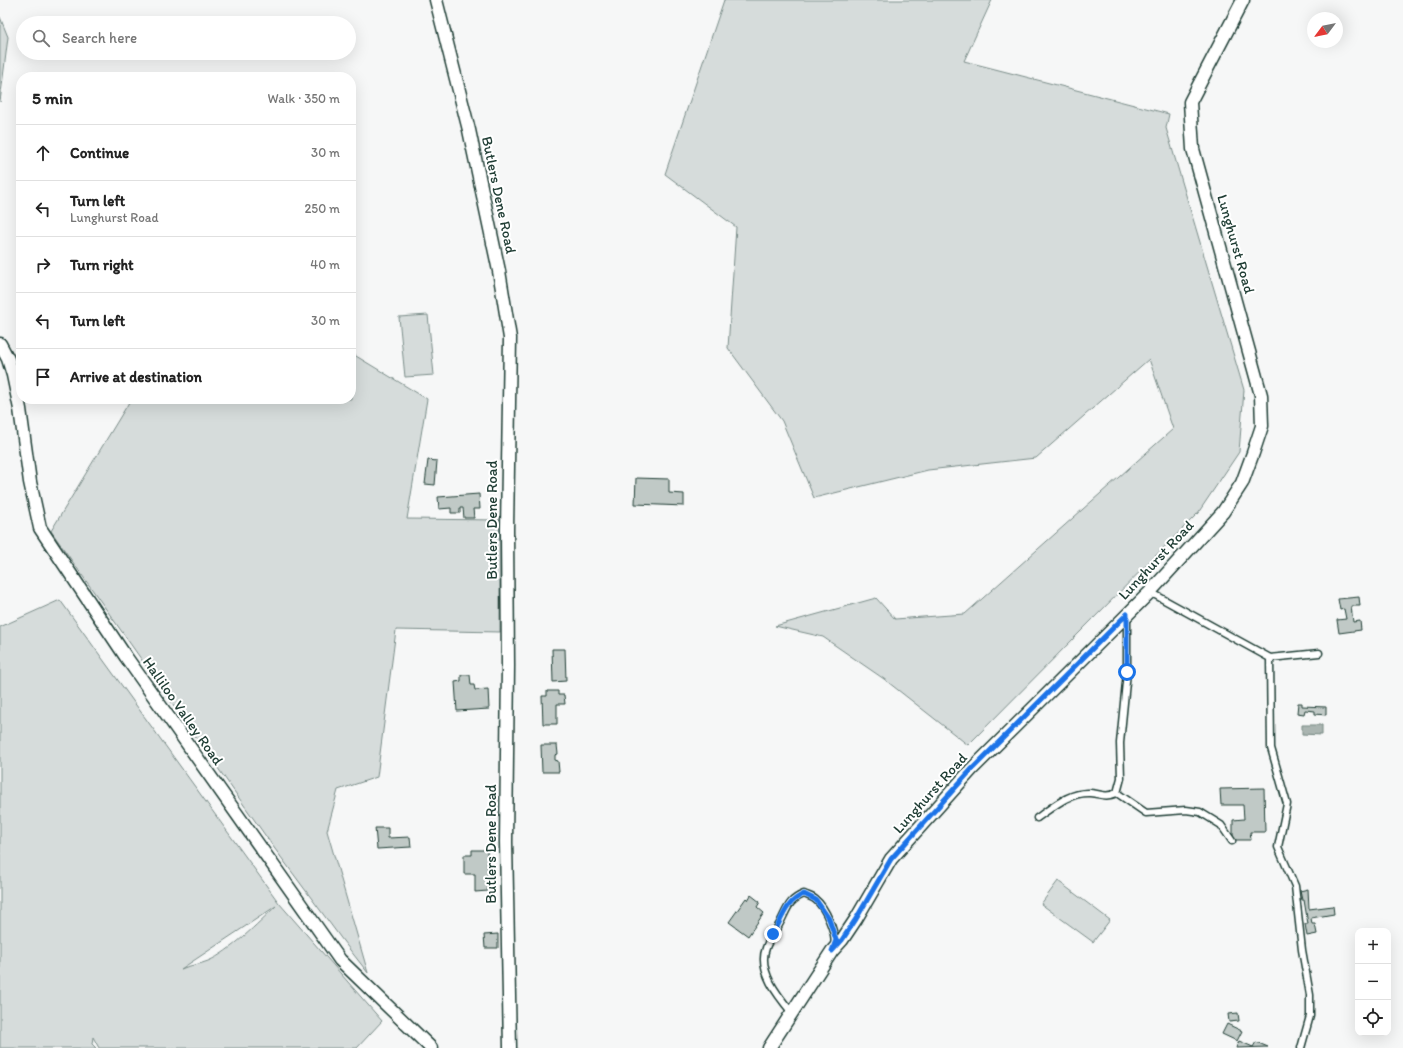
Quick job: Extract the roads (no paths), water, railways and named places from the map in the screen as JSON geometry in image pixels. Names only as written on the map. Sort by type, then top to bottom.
[{"type":"street","name":"Butlers Dene Road","points":[[436,0],[469,130],[499,271],[510,338],[507,530],[508,674],[506,842],[510,1048]]},
{"type":"street","name":"Lunghurst Road","points":[[769,1048],[793,1014],[832,951],[842,940],[856,919],[891,859],[972,769],[1150,592],[1223,512],[1242,483],[1262,426],[1261,395],[1193,149],[1190,102],[1243,0]]},
{"type":"street","name":"Halliloo Valley Road","points":[[0,344],[8,359],[13,375],[16,394]]},
{"type":"street","name":"Halliloo Valley Road","points":[[18,404],[30,482],[40,528],[126,657],[340,960],[431,1048]]},
{"type":"lane","points":[[1150,592],[1270,658],[1319,653]]},
{"type":"lane","points":[[1117,793],[1121,778],[1120,743],[1127,672],[1127,614]]},
{"type":"lane","points":[[1270,658],[1271,748],[1287,804],[1278,847],[1296,886],[1302,950],[1310,995],[1310,1016],[1301,1048]]},
{"type":"lane","points":[[1037,818],[1066,797],[1089,793],[1107,797],[1117,793]]},
{"type":"lane","points":[[1117,793],[1146,813],[1186,810],[1200,812],[1221,825],[1232,841]]},
{"type":"lane","points":[[793,1014],[768,981],[765,966],[765,948],[781,921],[785,911],[794,898],[804,894],[816,900],[829,919],[836,940],[832,951]]}]
